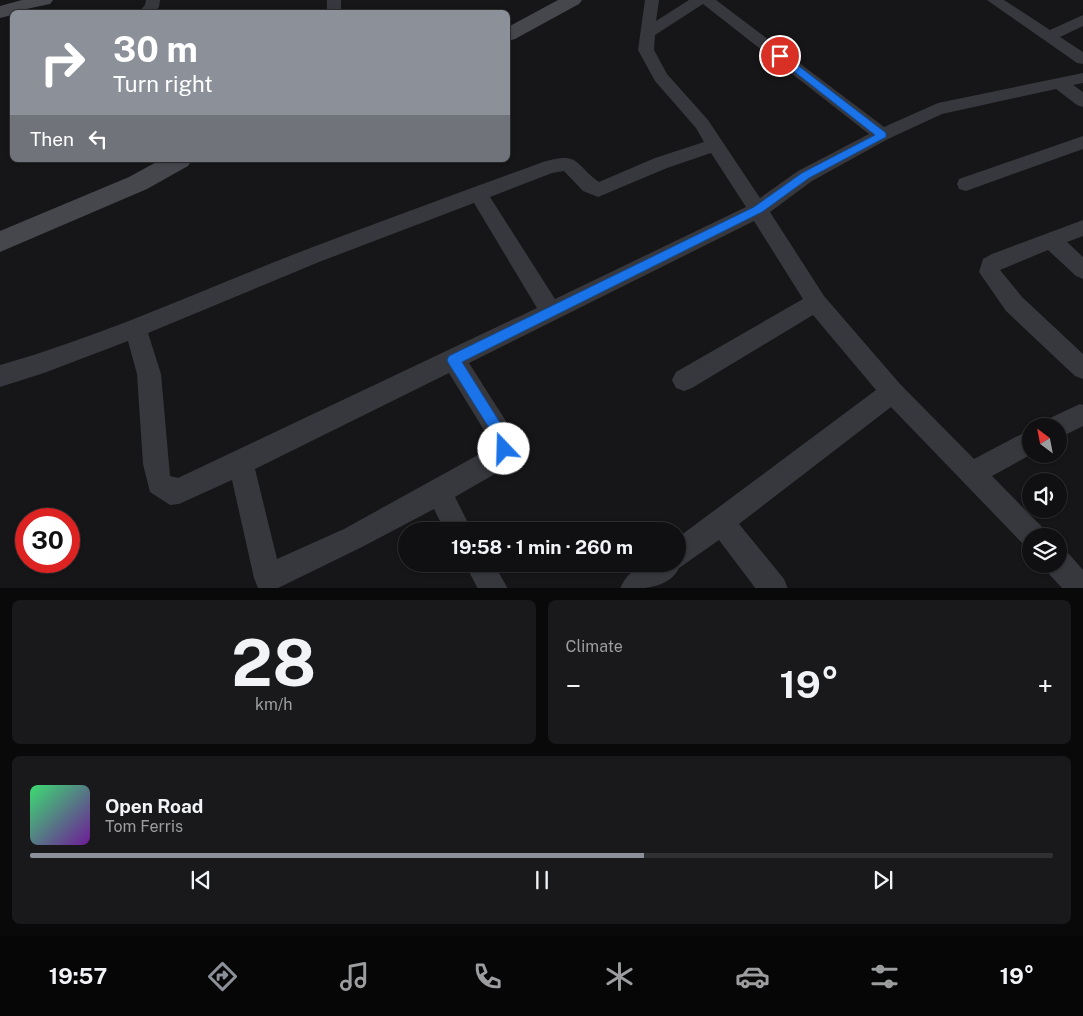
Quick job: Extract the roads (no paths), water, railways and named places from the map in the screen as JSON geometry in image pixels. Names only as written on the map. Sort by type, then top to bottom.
[{"type":"street","points":[[0,12],[43,0]]},
{"type":"street","points":[[510,34],[572,0]]},
{"type":"street","points":[[652,0],[648,12],[649,32],[646,50],[661,77],[702,124],[816,302],[892,392],[1025,528]]},
{"type":"street","points":[[649,32],[699,0]]},
{"type":"street","points":[[707,0],[882,135]]},
{"type":"street","points":[[994,0],[1083,59]]},
{"type":"street","points":[[1049,36],[1083,20]]},
{"type":"street","points":[[136,328],[149,374],[155,464],[159,483],[164,490],[170,492],[178,491],[241,463],[454,360],[758,210],[806,176],[882,135],[938,109],[1083,78]]},
{"type":"street","points":[[1059,84],[1083,101]]},
{"type":"street","points":[[966,184],[1083,142]]},
{"type":"street","points":[[0,376],[44,363],[136,328],[312,256],[561,164],[572,167],[593,189],[603,189],[661,164],[715,145]]},
{"type":"street","points":[[0,242],[138,183],[176,162]]},
{"type":"street","points":[[478,194],[551,312]]},
{"type":"street","points":[[1083,228],[990,265],[990,272],[1014,304],[1083,369]]},
{"type":"street","points":[[1051,240],[1083,270]]},
{"type":"street","points":[[684,380],[816,302]]},
{"type":"street","points":[[241,463],[269,583],[439,492],[496,459],[504,449],[502,437],[454,360]]},
{"type":"street","points":[[686,548],[892,392]]},
{"type":"street","points":[[1068,421],[1080,415]]},
{"type":"street","points":[[973,473],[1022,446]]},
{"type":"street","points":[[439,492],[454,522]]},
{"type":"street","points":[[721,522],[774,588]]},
{"type":"street","points":[[484,572],[494,588]]},
{"type":"street","points":[[634,588],[656,572]]},
{"type":"street","points":[[1067,572],[1082,588]]}]
